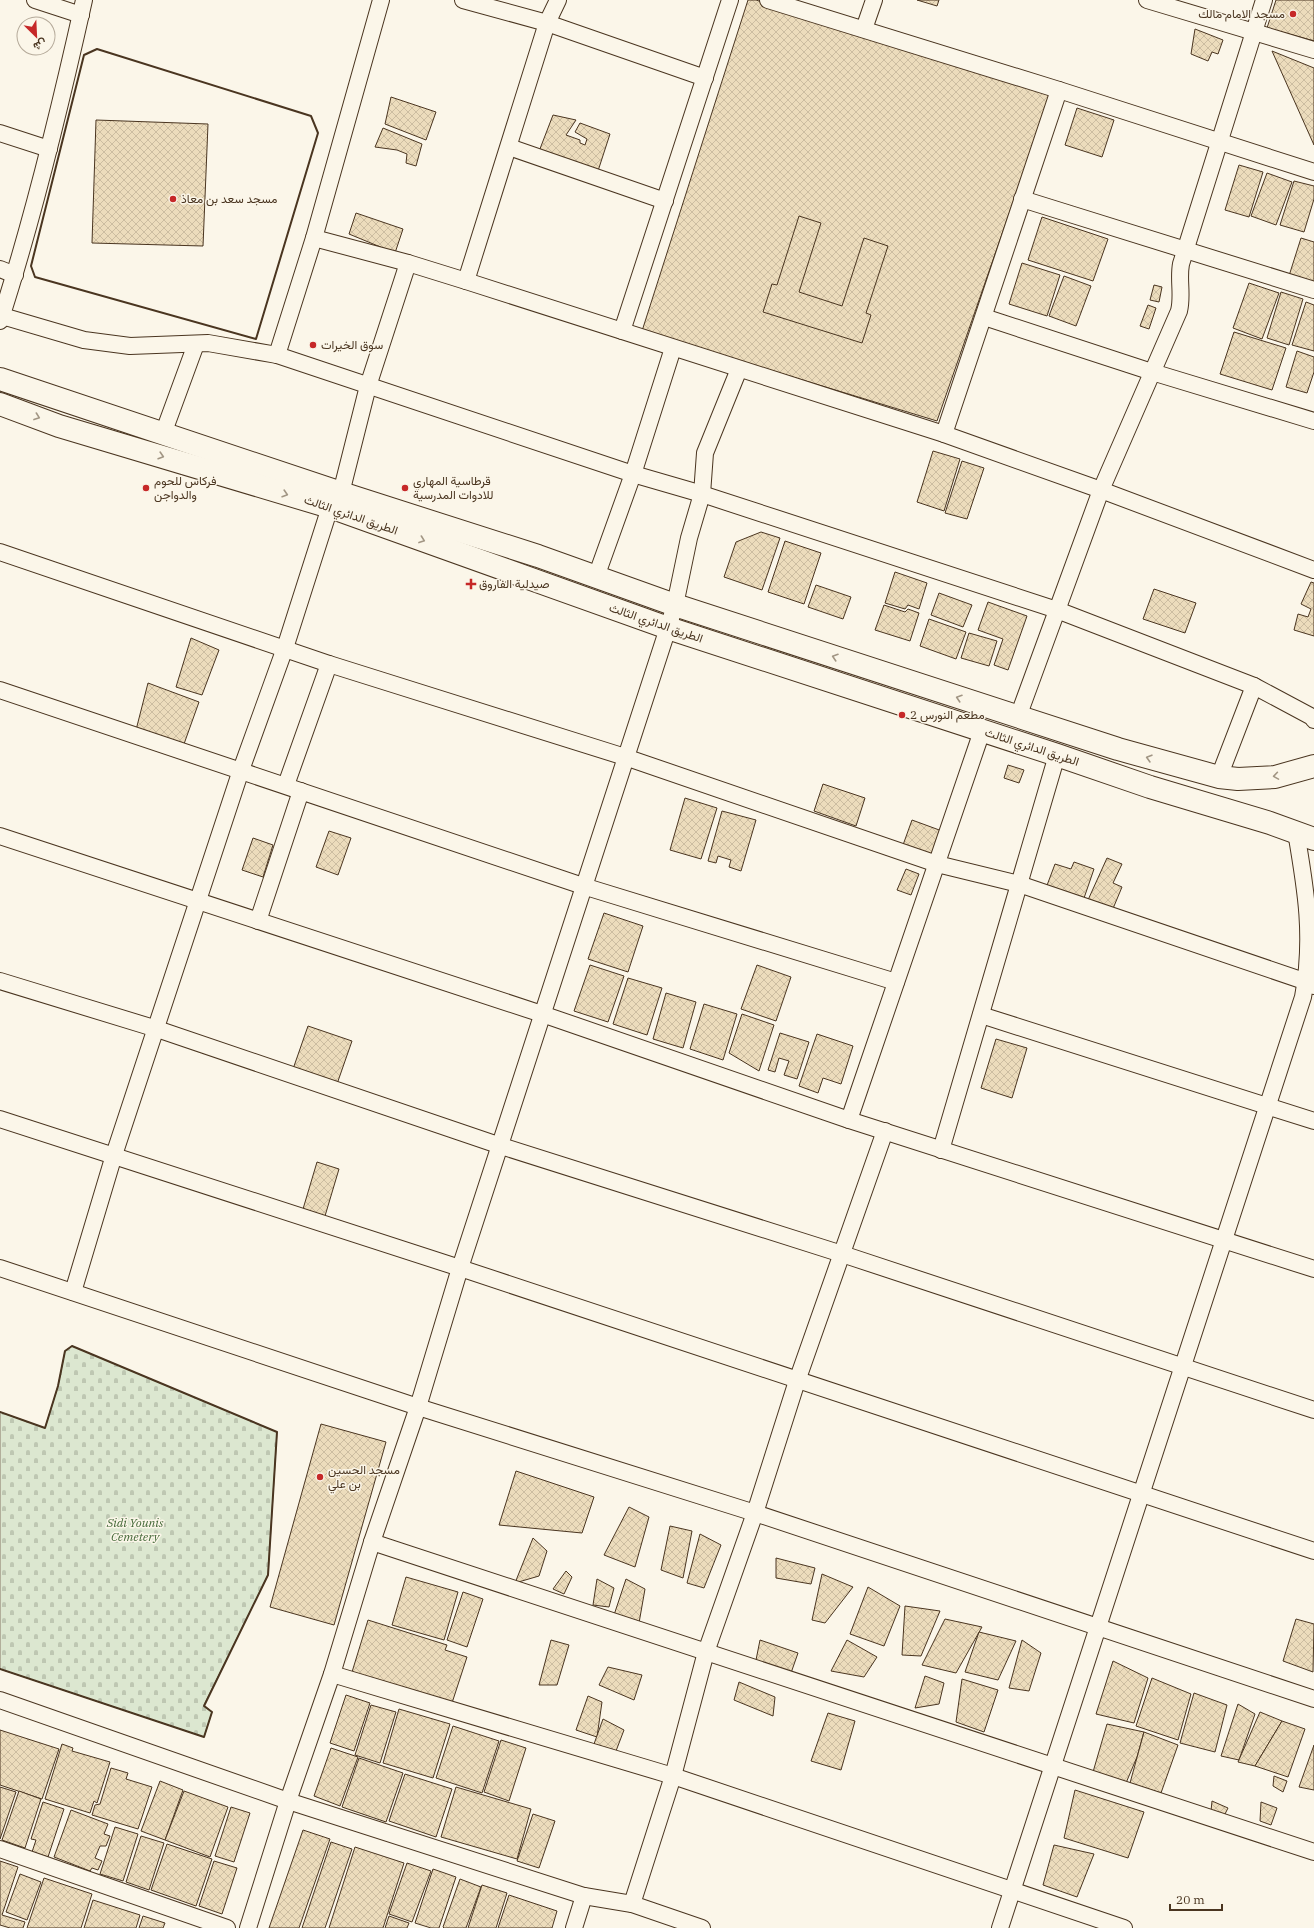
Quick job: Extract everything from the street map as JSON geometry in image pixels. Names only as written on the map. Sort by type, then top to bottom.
[{"type":"highway","name":"الطريق الدائري الثالث","points":[[0,379],[163,434],[668,628],[982,730],[1150,787],[1305,835]]},
{"type":"highway","name":"الطريق الدائري الثالث","points":[[0,404],[59,426],[538,556],[675,605],[1118,749],[1220,777],[1257,779],[1275,777],[1314,766]]},
{"type":"street","points":[[35,0],[82,7],[48,149],[7,272],[1,319],[84,340],[130,346],[208,343],[277,355],[633,474],[702,494],[1057,610],[1254,686],[1312,717],[1314,720]]},
{"type":"street","points":[[277,355],[314,238],[381,0]]},
{"type":"street","points":[[463,0],[547,23],[705,78]]},
{"type":"street","points":[[466,281],[547,23],[558,0]]},
{"type":"street","points":[[622,331],[730,0]]},
{"type":"street","points":[[768,0],[1059,90],[1314,172]]},
{"type":"street","points":[[864,29],[874,0]]},
{"type":"street","points":[[1147,0],[1314,50]]},
{"type":"street","points":[[1018,717],[1101,490],[1179,311],[1181,299],[1180,269],[1185,250],[1264,0]]},
{"type":"street","points":[[944,434],[1059,90]]},
{"type":"street","points":[[0,133],[48,149]]},
{"type":"street","points":[[509,147],[664,201]]},
{"type":"street","points":[[1022,199],[1314,290]]},
{"type":"street","points":[[314,238],[408,263],[466,281],[944,434],[1101,490],[1314,570]]},
{"type":"street","points":[[73,1292],[114,1155],[199,902],[241,770],[336,500],[368,386],[408,263]]},
{"type":"street","points":[[984,317],[1152,372],[1314,421]]},
{"type":"street","points":[[163,434],[196,344]]},
{"type":"street","points":[[596,577],[633,474],[673,348]]},
{"type":"street","points":[[248,1928],[288,1801],[332,1674],[372,1542],[418,1407],[460,1268],[501,1146],[583,886],[668,628],[675,605],[689,538],[702,494],[702,469],[705,453],[739,369]]},
{"type":"street","points":[[0,552],[329,664],[625,758],[936,864],[1019,884],[1310,984]]},
{"type":"street","points":[[258,921],[293,788],[329,664]]},
{"type":"street","points":[[1220,777],[1254,686]]},
{"type":"street","points":[[0,690],[583,886],[896,982]]},
{"type":"street","points":[[849,1120],[982,730]]},
{"type":"street","points":[[941,1150],[1057,755]]},
{"type":"street","points":[[1000,1928],[1224,1240],[1299,1012],[1310,984],[1311,949],[1305,835]]},
{"type":"street","points":[[0,836],[542,1014],[849,1120],[1314,1269]]},
{"type":"street","points":[[0,981],[157,1029],[501,1146],[842,1254],[1314,1410]]},
{"type":"street","points":[[981,1015],[1268,1108],[1314,1121]]},
{"type":"street","points":[[0,1119],[460,1268],[797,1381],[1314,1551]]},
{"type":"street","points":[[632,1904],[673,1776],[706,1652],[754,1514],[797,1381],[885,1131]]},
{"type":"street","points":[[0,1268],[418,1407],[754,1514],[1314,1699]]},
{"type":"street","points":[[372,1542],[1314,1852]]},
{"type":"street","points":[[332,1674],[673,1776],[1124,1928]]},
{"type":"street","points":[[0,1700],[288,1801],[584,1896],[632,1904],[671,1923],[702,1928]]},
{"type":"street","points":[[0,1849],[227,1928]]},
{"type":"street","points":[[574,1928],[584,1896]]},
{"type":"green space","name":"Sidi Younis Cemetery","points":[[72,1346],[277,1432],[268,1575],[204,1705],[212,1712],[204,1737],[0,1669],[0,1412],[45,1428],[58,1386],[65,1351]]},
{"type":"building","points":[[748,0],[756,0],[1051,93],[937,421],[642,331]]},
{"type":"building","points":[[917,0],[939,0],[937,6]]},
{"type":"building","name":"مسجد الامام مالك","points":[[1276,0],[1314,0],[1314,41],[1267,28]]},
{"type":"building","points":[[1195,29],[1223,40],[1218,54],[1212,52],[1208,61],[1191,54]]},
{"type":"building","points":[[1272,51],[1314,68],[1314,145]]},
{"type":"building","points":[[391,97],[436,112],[426,140],[385,124]]},
{"type":"building","points":[[1077,108],[1114,120],[1102,157],[1065,145]]},
{"type":"building","points":[[553,115],[576,120],[566,135],[580,140],[580,143],[585,145],[587,139],[575,132],[580,123],[610,134],[597,174],[538,154]]},
{"type":"building","points":[[96,120],[208,124],[203,246],[92,243]]},
{"type":"building","points":[[383,128],[422,144],[416,166],[406,163],[407,154],[397,150],[375,147]]},
{"type":"building","points":[[1239,165],[1263,172],[1249,217],[1225,210]]},
{"type":"building","points":[[1267,173],[1292,182],[1276,225],[1251,216]]},
{"type":"building","points":[[1294,181],[1314,186],[1314,199],[1304,232],[1280,225]]},
{"type":"building","points":[[356,213],[403,229],[395,253],[349,234]]},
{"type":"building","points":[[799,216],[821,223],[799,292],[842,306],[864,238],[888,246],[866,313],[871,315],[862,343],[763,312],[772,284],[777,285]]},
{"type":"building","points":[[1042,217],[1108,239],[1093,281],[1028,260]]},
{"type":"building","points":[[1301,238],[1314,242],[1314,288],[1288,279]]},
{"type":"building","points":[[1022,263],[1060,275],[1047,316],[1009,304]]},
{"type":"building","points":[[1064,276],[1091,286],[1076,326],[1049,316]]},
{"type":"building","points":[[1249,283],[1279,293],[1262,339],[1233,328]]},
{"type":"building","points":[[1154,285],[1162,287],[1159,302],[1150,300]]},
{"type":"building","points":[[1281,292],[1303,299],[1289,345],[1267,338]]},
{"type":"building","points":[[1306,302],[1314,305],[1314,351],[1292,345]]},
{"type":"building","points":[[1148,305],[1156,308],[1149,329],[1140,326]]},
{"type":"building","points":[[1234,332],[1286,348],[1272,390],[1220,374]]},
{"type":"building","points":[[1297,351],[1314,357],[1314,372],[1307,393],[1286,387]]},
{"type":"building","points":[[933,451],[960,459],[944,511],[917,502]]},
{"type":"building","points":[[962,461],[984,468],[967,519],[945,513]]},
{"type":"building","points":[[761,532],[780,538],[762,590],[724,577],[736,542]]},
{"type":"building","points":[[785,541],[821,553],[804,604],[768,592]]},
{"type":"building","points":[[895,572],[927,583],[919,609],[908,605],[905,609],[885,603]]},
{"type":"building","points":[[1311,582],[1314,583],[1314,636],[1294,630],[1298,614],[1308,617],[1311,609],[1301,604]]},
{"type":"building","points":[[816,585],[851,597],[843,619],[808,607]]},
{"type":"building","points":[[1154,589],[1196,603],[1185,633],[1143,619]]},
{"type":"building","points":[[939,593],[972,605],[963,627],[931,615]]},
{"type":"building","points":[[988,602],[1027,616],[1008,670],[994,665],[1003,639],[978,630]]},
{"type":"building","points":[[884,605],[905,612],[908,609],[919,613],[910,641],[875,630]]},
{"type":"building","points":[[929,619],[966,632],[956,659],[920,646]]},
{"type":"building","points":[[969,633],[997,641],[989,666],[961,658]]},
{"type":"building","points":[[191,638],[219,650],[202,695],[176,687]]},
{"type":"building","points":[[148,683],[199,702],[184,744],[136,730]]},
{"type":"building","points":[[1008,765],[1024,770],[1019,783],[1004,778]]},
{"type":"building","points":[[823,784],[865,798],[856,826],[814,811]]},
{"type":"building","points":[[685,798],[717,808],[701,859],[670,850]]},
{"type":"building","points":[[722,811],[756,820],[741,871],[729,867],[731,860],[718,856],[716,863],[708,861]]},
{"type":"building","points":[[912,820],[942,831],[933,856],[903,845]]},
{"type":"building","points":[[329,831],[351,838],[338,875],[316,867]]},
{"type":"building","points":[[253,838],[273,845],[263,877],[242,870]]},
{"type":"building","points":[[1107,858],[1122,864],[1113,883],[1122,887],[1112,911],[1088,900]]},
{"type":"building","points":[[1074,862],[1094,869],[1083,901],[1046,888],[1055,864],[1071,869]]},
{"type":"building","points":[[906,869],[919,874],[911,895],[897,890]]},
{"type":"building","points":[[604,913],[643,926],[628,972],[588,959]]},
{"type":"building","points":[[590,965],[624,976],[608,1022],[574,1011]]},
{"type":"building","points":[[757,965],[791,977],[776,1021],[741,1009]]},
{"type":"building","points":[[628,978],[662,988],[647,1035],[613,1024]]},
{"type":"building","points":[[666,993],[696,1002],[683,1048],[653,1039]]},
{"type":"building","points":[[704,1004],[737,1014],[723,1060],[690,1049]]},
{"type":"building","points":[[742,1014],[774,1025],[759,1071],[729,1053]]},
{"type":"building","points":[[308,1026],[352,1041],[337,1084],[293,1069]]},
{"type":"building","points":[[780,1033],[809,1042],[797,1079],[784,1075],[789,1061],[779,1058],[775,1072],[768,1070]]},
{"type":"building","points":[[817,1034],[853,1046],[841,1084],[823,1078],[818,1093],[799,1086]]},
{"type":"building","points":[[996,1039],[1027,1048],[1012,1098],[981,1088]]},
{"type":"building","points":[[317,1162],[339,1169],[325,1216],[303,1209]]},
{"type":"building","points":[[321,1424],[386,1442],[334,1625],[270,1607]]},
{"type":"building","points":[[516,1471],[594,1497],[582,1533],[499,1525]]},
{"type":"building","points":[[629,1507],[649,1517],[635,1567],[604,1555]]},
{"type":"building","points":[[670,1526],[692,1531],[683,1578],[661,1570]]},
{"type":"building","points":[[700,1534],[721,1545],[704,1588],[687,1583]]},
{"type":"building","points":[[533,1538],[547,1551],[539,1576],[515,1583]]},
{"type":"building","points":[[776,1558],[815,1568],[811,1584],[776,1578]]},
{"type":"building","points":[[566,1571],[572,1577],[564,1594],[553,1589]]},
{"type":"building","points":[[822,1574],[853,1587],[825,1623],[812,1620]]},
{"type":"building","points":[[406,1577],[458,1592],[444,1640],[392,1625]]},
{"type":"building","points":[[597,1579],[614,1588],[609,1607],[593,1605]]},
{"type":"building","points":[[626,1579],[645,1589],[639,1623],[614,1615]]},
{"type":"building","points":[[868,1587],[900,1606],[884,1646],[850,1634]]},
{"type":"building","points":[[463,1592],[483,1599],[467,1647],[447,1640]]},
{"type":"building","points":[[905,1606],[940,1611],[921,1656],[902,1655]]},
{"type":"building","points":[[945,1619],[982,1627],[956,1673],[922,1665]]},
{"type":"building","points":[[1296,1619],[1314,1624],[1313,1672],[1283,1661]]},
{"type":"building","points":[[368,1620],[447,1645],[445,1650],[467,1657],[452,1703],[352,1672]]},
{"type":"building","points":[[979,1632],[1016,1641],[998,1680],[965,1672]]},
{"type":"building","points":[[551,1640],[569,1645],[557,1685],[539,1685]]},
{"type":"building","points":[[760,1640],[798,1653],[791,1673],[756,1660]]},
{"type":"building","points":[[847,1640],[877,1657],[864,1677],[831,1671]]},
{"type":"building","points":[[1022,1640],[1041,1653],[1029,1691],[1009,1688]]},
{"type":"building","points":[[1113,1661],[1148,1678],[1134,1723],[1096,1714]]},
{"type":"building","points":[[608,1667],[642,1675],[634,1700],[599,1685]]},
{"type":"building","points":[[925,1676],[944,1683],[939,1704],[915,1708]]},
{"type":"building","points":[[1152,1678],[1191,1694],[1178,1740],[1136,1726]]},
{"type":"building","points":[[962,1679],[998,1690],[984,1732],[956,1722]]},
{"type":"building","points":[[739,1682],[775,1697],[773,1716],[734,1700]]},
{"type":"building","points":[[1194,1693],[1227,1705],[1215,1752],[1180,1743]]},
{"type":"building","points":[[346,1695],[370,1703],[354,1751],[330,1743]]},
{"type":"building","points":[[588,1696],[602,1702],[597,1737],[576,1730]]},
{"type":"building","points":[[1238,1704],[1255,1714],[1239,1760],[1221,1756]]},
{"type":"building","points":[[371,1705],[396,1712],[380,1763],[355,1755]]},
{"type":"building","points":[[399,1709],[450,1724],[433,1778],[383,1763]]},
{"type":"building","points":[[1260,1712],[1282,1721],[1255,1766],[1238,1762]]},
{"type":"building","points":[[828,1713],[855,1721],[841,1770],[811,1761]]},
{"type":"building","points":[[603,1719],[624,1730],[616,1751],[594,1744]]},
{"type":"building","points":[[1282,1721],[1305,1729],[1288,1777],[1255,1766]]},
{"type":"building","points":[[1107,1724],[1144,1732],[1137,1757],[1126,1783],[1093,1772]]},
{"type":"building","points":[[453,1726],[499,1741],[482,1793],[436,1778]]},
{"type":"building","points":[[0,1730],[59,1749],[42,1799],[0,1785]]},
{"type":"building","points":[[1144,1732],[1178,1745],[1161,1793],[1130,1783]]},
{"type":"building","points":[[501,1740],[526,1748],[509,1801],[484,1792]]},
{"type":"building","points":[[62,1744],[73,1748],[72,1751],[110,1762],[97,1803],[94,1801],[90,1813],[45,1799]]},
{"type":"building","points":[[1314,1745],[1314,1790],[1299,1787]]},
{"type":"building","points":[[331,1748],[358,1757],[340,1806],[314,1796]]},
{"type":"building","points":[[359,1758],[403,1773],[386,1822],[342,1807]]},
{"type":"building","points":[[111,1768],[128,1773],[126,1779],[152,1787],[138,1829],[92,1815],[95,1805],[100,1804]]},
{"type":"building","points":[[405,1774],[452,1789],[436,1837],[389,1821]]},
{"type":"building","points":[[1274,1776],[1287,1781],[1283,1792],[1273,1786]]},
{"type":"building","points":[[160,1781],[183,1790],[165,1840],[141,1831]]},
{"type":"building","points":[[0,1787],[16,1792],[0,1839]]},
{"type":"building","points":[[456,1787],[531,1809],[517,1859],[441,1837]]},
{"type":"building","points":[[1075,1790],[1144,1812],[1128,1858],[1064,1838]]},
{"type":"building","points":[[19,1791],[41,1799],[25,1848],[2,1840]]},
{"type":"building","points":[[184,1791],[228,1807],[210,1857],[165,1840]]},
{"type":"building","points":[[1212,1801],[1228,1808],[1224,1816],[1211,1811]]},
{"type":"building","points":[[43,1802],[64,1809],[48,1857],[32,1852],[36,1840],[31,1839]]},
{"type":"building","points":[[1261,1802],[1277,1808],[1271,1825],[1260,1821]]},
{"type":"building","points":[[231,1807],[250,1813],[234,1862],[215,1856]]},
{"type":"building","points":[[71,1810],[108,1824],[104,1834],[110,1836],[106,1846],[100,1846],[95,1858],[102,1861],[98,1870],[92,1868],[90,1871],[54,1857]]},
{"type":"building","points":[[533,1814],[555,1821],[539,1868],[517,1861]]},
{"type":"building","points":[[115,1827],[138,1834],[123,1881],[100,1874]]},
{"type":"building","points":[[303,1830],[330,1839],[299,1928],[269,1928]]},
{"type":"building","points":[[141,1836],[164,1843],[149,1890],[126,1882]]},
{"type":"building","points":[[331,1842],[352,1849],[325,1928],[302,1928]]},
{"type":"building","points":[[167,1844],[212,1859],[196,1906],[151,1890]]},
{"type":"building","points":[[1054,1845],[1094,1854],[1077,1897],[1043,1885]]},
{"type":"building","points":[[355,1847],[404,1863],[383,1928],[329,1928]]},
{"type":"building","points":[[0,1861],[18,1867],[2,1915],[25,1922],[23,1928],[10,1928],[0,1925]]},
{"type":"building","points":[[214,1861],[237,1868],[222,1914],[199,1906]]},
{"type":"building","points":[[407,1863],[431,1871],[412,1922],[389,1914]]},
{"type":"building","points":[[433,1869],[456,1877],[439,1928],[431,1928],[415,1923]]},
{"type":"building","points":[[20,1874],[41,1882],[27,1920],[6,1912]]},
{"type":"building","points":[[44,1878],[92,1894],[81,1928],[27,1928]]},
{"type":"building","points":[[460,1879],[481,1887],[466,1928],[444,1928],[443,1927]]},
{"type":"building","points":[[482,1885],[507,1893],[496,1928],[468,1928]]},
{"type":"building","points":[[509,1895],[557,1911],[552,1928],[498,1928]]},
{"type":"building","points":[[93,1900],[140,1915],[136,1928],[84,1928]]},
{"type":"building","points":[[143,1916],[165,1923],[163,1928],[139,1928]]},
{"type":"building","points":[[389,1916],[409,1923],[407,1928],[385,1928]]},
{"type":"wall","points":[[97,49],[311,116],[318,133],[256,339],[35,277],[31,266],[84,55],[97,49]]},
{"type":"wall","points":[[0,1412],[45,1428],[58,1386],[65,1351],[72,1346],[277,1432],[268,1575],[204,1706],[212,1712],[204,1737],[0,1669]]},
{"type":"place","name":"مسجد الامام مالك","points":[[1293,14]]},
{"type":"place","name":"مسجد سعد بن معاذ","points":[[173,199]]},
{"type":"place","name":"سوق الخيرات","points":[[313,345]]},
{"type":"place","name":"فركاس للحوم والدواجن","points":[[146,488]]},
{"type":"place","name":"قرطاسية المهاري للادوات المدرسية","points":[[405,488]]},
{"type":"place","name":"صيدلية الفاروق","points":[[471,584]]},
{"type":"place","name":"مطعم النورس 2","points":[[902,715]]},
{"type":"place","name":"مسجد الحسين بن علي","points":[[320,1477]]}]
